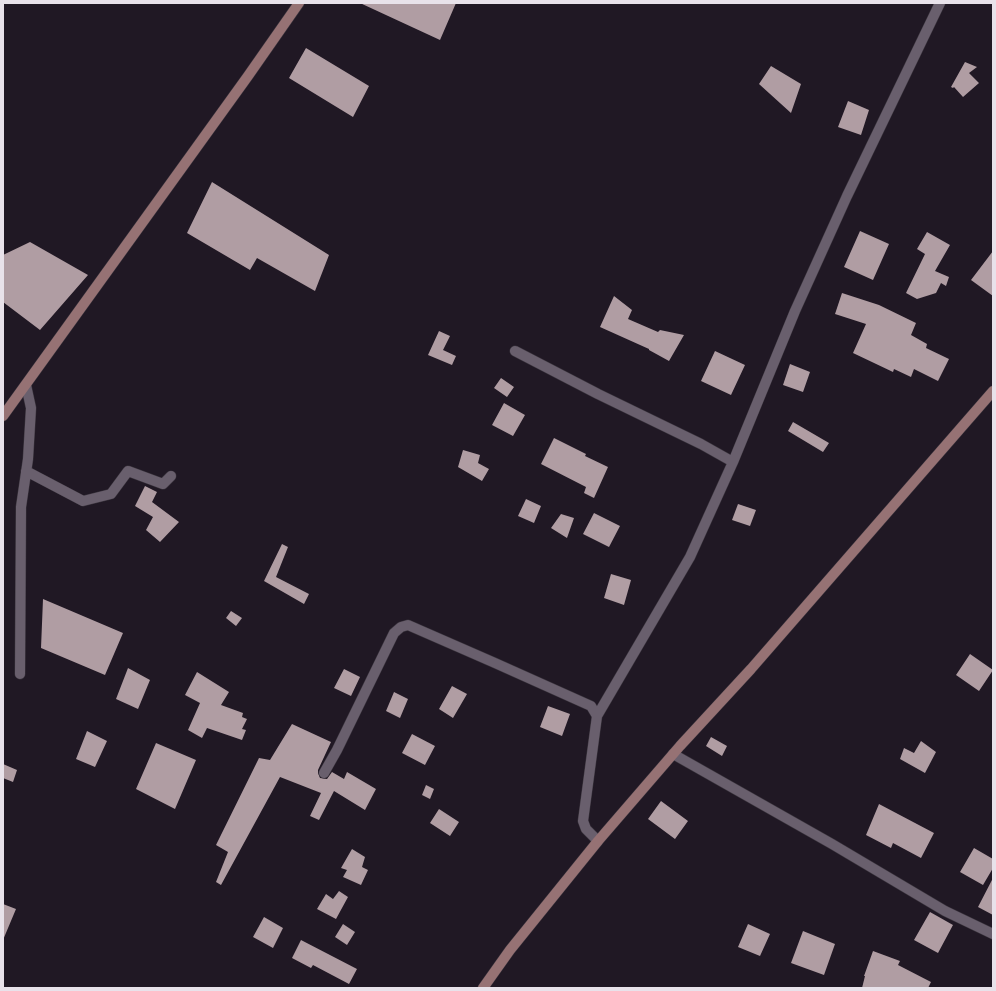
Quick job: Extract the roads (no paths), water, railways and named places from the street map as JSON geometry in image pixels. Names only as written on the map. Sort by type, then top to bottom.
[{"type":"street","points":[[3,416],[299,3]]},
{"type":"street","points":[[598,841],[586,829],[583,821],[597,716],[690,557],[733,462],[795,311],[847,196],[940,3]]},
{"type":"street","points":[[515,351],[598,394],[701,444],[733,462]]},
{"type":"street","points":[[20,674],[21,506],[26,471],[31,408],[26,385]]},
{"type":"street","points":[[483,988],[510,950],[598,841],[673,754],[751,669],[993,391]]},
{"type":"street","points":[[26,471],[83,502],[111,494],[128,471],[163,484],[171,476]]},
{"type":"street","points":[[324,773],[337,750],[394,633],[401,627],[408,625],[592,706],[597,716]]},
{"type":"street","points":[[673,754],[832,844],[945,911],[993,934]]}]
